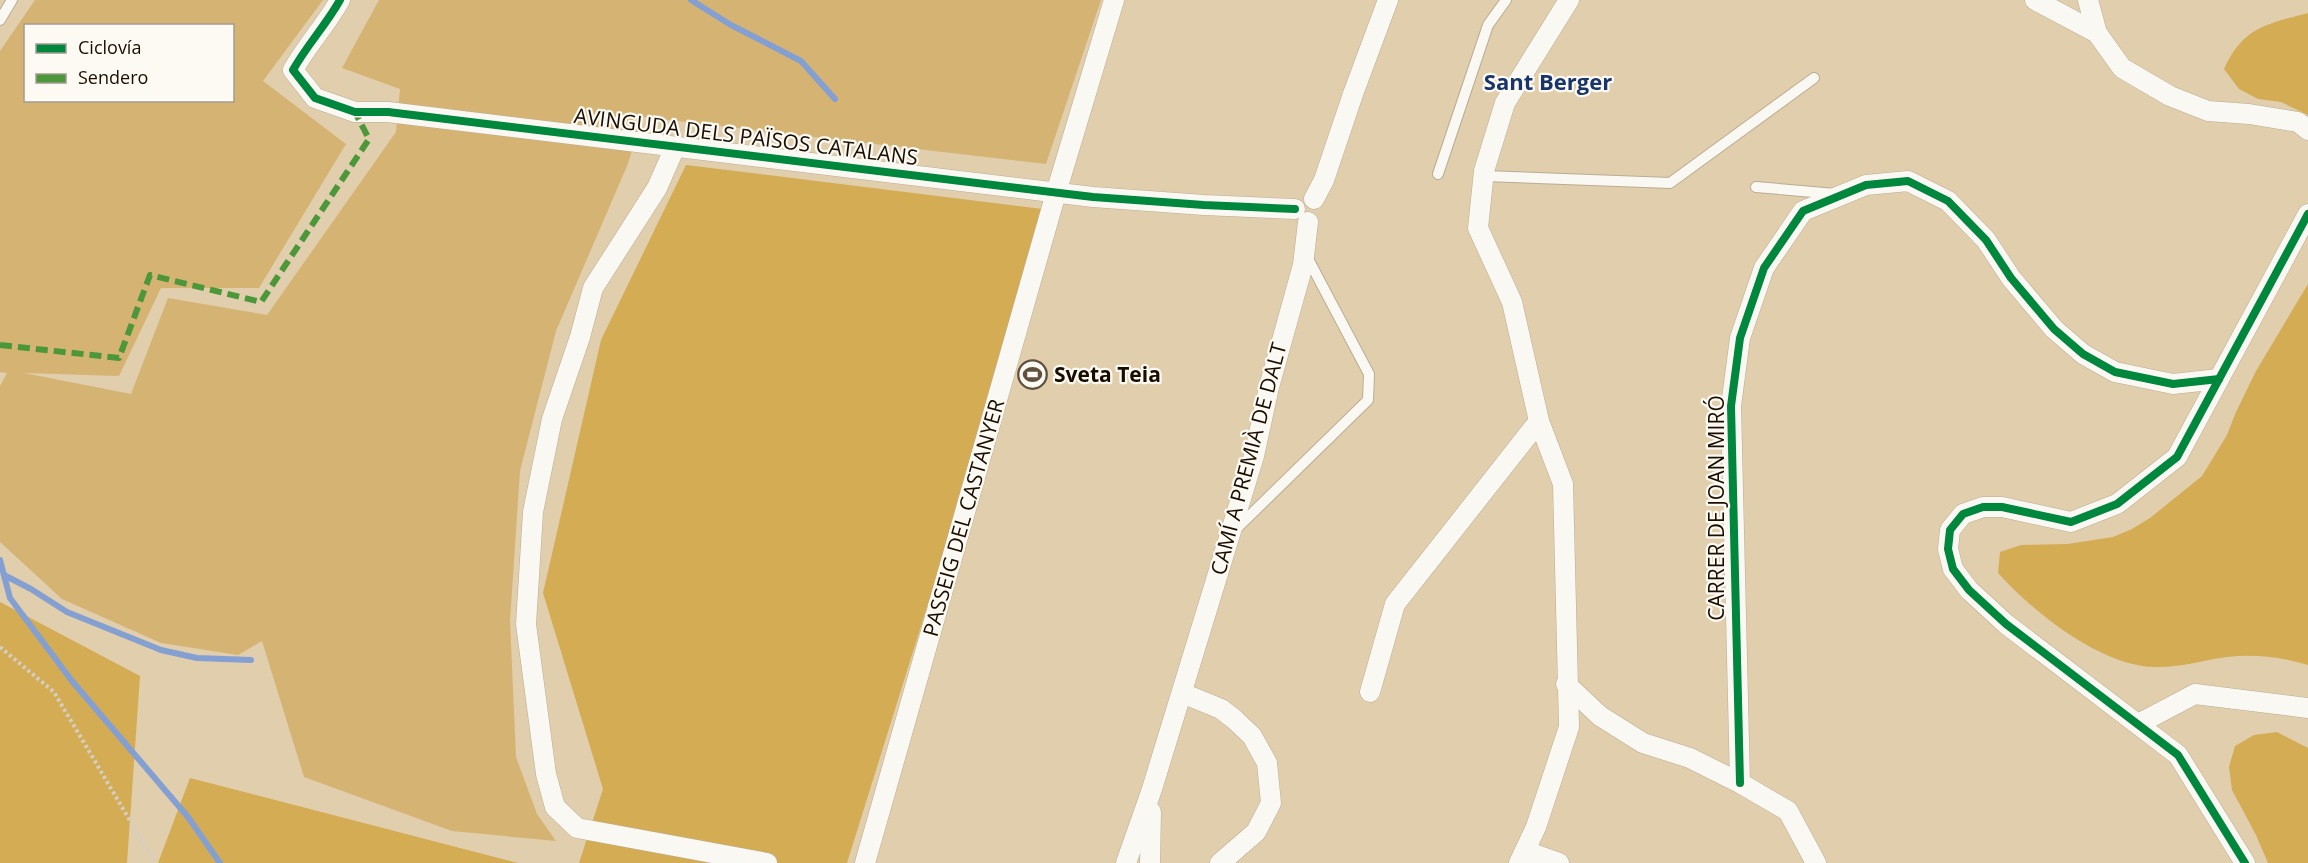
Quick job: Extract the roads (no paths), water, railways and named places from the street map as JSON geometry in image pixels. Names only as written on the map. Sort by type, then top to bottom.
[{"type":"street","name":"AVINGUDA DELS PAÏSOS CATALANS","points":[[340,0],[306,47],[293,70],[315,98],[355,112],[388,112],[1056,193],[1204,205],[1302,216]]},
{"type":"street","name":"PASSEIG DEL CASTANYER","points":[[866,863],[1056,193],[1114,0]]},
{"type":"street","name":"CAMÍ A PREMIÀ DE DALT","points":[[1126,863],[1152,789],[1254,456],[1269,387],[1303,265],[1305,252],[1302,216],[1316,219],[1319,214],[1319,206],[1314,199],[1324,180],[1388,0]]},
{"type":"street","points":[[1559,863],[1522,857],[1536,827],[1569,727],[1566,684],[1563,484],[1539,421],[1512,302],[1478,228],[1484,176],[1505,103],[1569,0]]},
{"type":"street","points":[[2035,0],[2097,33]]},
{"type":"street","points":[[2088,0],[2097,33],[2121,68],[2170,96],[2208,111],[2249,114],[2298,122],[2308,130]]},
{"type":"street","points":[[675,147],[657,188],[593,288],[580,337],[552,419],[533,512],[526,624],[546,774],[555,807],[577,828],[767,863]]},
{"type":"street","name":"CARRER DE JOAN MIRÓ","points":[[1740,783],[1731,406],[1740,338],[1764,268],[1803,211],[1866,185],[1908,181],[1948,201],[1986,240],[2011,278],[2054,329],[2084,354],[2115,372],[2173,384],[2219,379]]},
{"type":"street","points":[[2245,863],[2178,755],[2006,624],[1969,590],[1953,569],[1948,549],[1950,530],[1963,514],[1983,507],[2002,507],[2070,522],[2117,504],[2177,457],[2308,214]]},
{"type":"street","points":[[1370,692],[1395,604],[1539,421]]},
{"type":"street","points":[[1566,684],[1600,716],[1643,743],[1690,758],[1788,811],[1816,863]]},
{"type":"street","points":[[1182,693],[1221,709],[1234,718],[1252,736],[1267,763],[1271,803],[1256,832],[1220,863]]},
{"type":"street","points":[[2138,724],[2194,694],[2308,708]]},
{"type":"street","name":"CAMÍ A PREMIÀ DE DALT","points":[[1150,863],[1152,789]]},
{"type":"lane","points":[[0,20],[12,0]]},
{"type":"lane","points":[[1438,174],[1488,25],[1506,0]]},
{"type":"lane","points":[[1484,176],[1670,183],[1814,78]]},
{"type":"lane","points":[[1755,187],[1842,195]]},
{"type":"lane","points":[[1230,536],[1368,400],[1369,374],[1305,252]]},
{"type":"waterway","points":[[691,0],[731,25],[801,61],[835,99]]},
{"type":"waterway","points":[[0,560],[10,598],[72,681],[188,817],[220,863]]},
{"type":"waterway","points":[[4,575],[67,612],[161,650],[197,658],[251,660]]},
{"type":"place","name":"Sveta Teia","points":[[1033,375]]},
{"type":"district","name":"Sant Berger","points":[[1548,82]]}]
